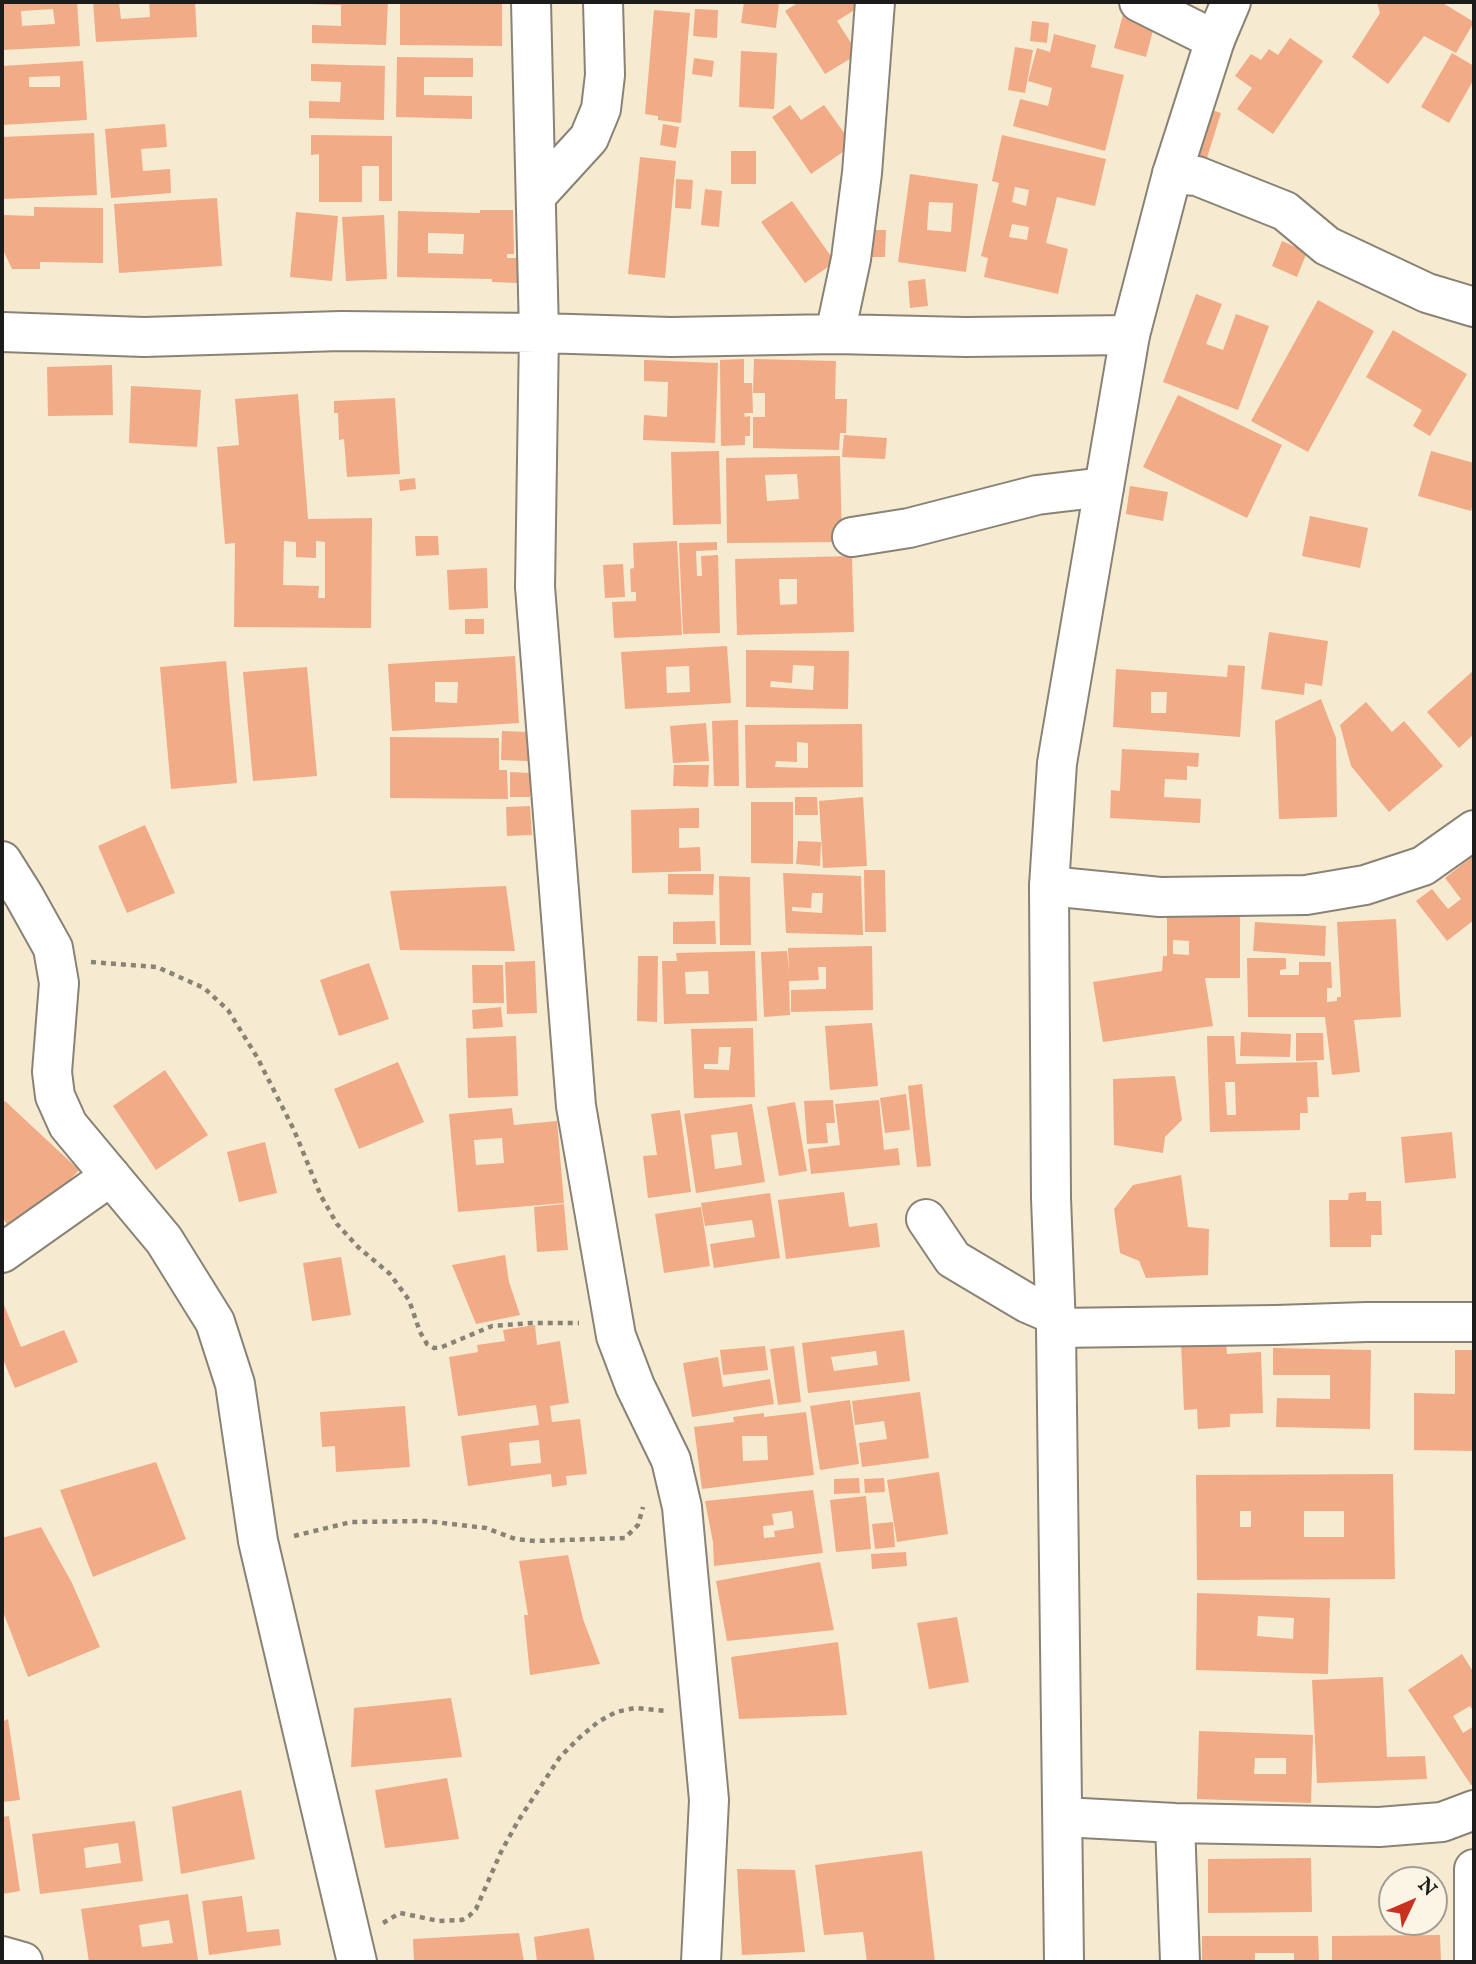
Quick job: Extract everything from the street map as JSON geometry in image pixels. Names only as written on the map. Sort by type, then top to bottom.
[{"type":"street","points":[[531,2],[539,333],[535,587],[576,1106],[616,1336],[635,1386],[671,1460],[682,1507],[709,1800],[701,1962]]},
{"type":"street","points":[[536,196],[589,138],[601,109],[605,75],[603,2]]},
{"type":"street","points":[[835,334],[851,259],[862,173],[875,2]]},
{"type":"street","points":[[1139,2],[1215,40]]},
{"type":"street","points":[[1064,1962],[1056,1321],[1051,1198],[1049,886],[1057,763],[1130,335],[1172,174],[1215,40],[1231,2]]},
{"type":"street","points":[[1172,174],[1197,176],[1285,211],[1327,246],[1427,293],[1474,307]]},
{"type":"street","points":[[2,332],[144,337],[341,331],[671,337],[835,334],[966,337],[1130,335]]},
{"type":"street","points":[[852,537],[909,528],[1037,495],[1104,487]]},
{"type":"street","points":[[1049,886],[1160,897],[1306,895],[1365,885],[1423,866],[1474,830]]},
{"type":"street","points":[[2,861],[52,948],[59,982],[52,1072],[55,1096],[68,1125],[164,1240],[215,1322],[235,1384],[258,1541],[357,1956]]},
{"type":"street","points":[[2,1252],[111,1176]]},
{"type":"street","points":[[926,1219],[953,1259],[1056,1321],[1276,1325],[1474,1322]]},
{"type":"street","points":[[1063,1817],[1175,1823],[1379,1827],[1442,1822],[1473,1811],[1474,1857]]},
{"type":"street","points":[[1175,1823],[1180,1962]]},
{"type":"street","points":[[1474,1869],[1474,1962]]},
{"type":"street","points":[[2,1956],[23,1962]]},
{"type":"path","points":[[55,961],[157,967],[204,988],[228,1010],[257,1057],[294,1130],[320,1196],[337,1224],[358,1247],[390,1274],[410,1300],[420,1332],[427,1344],[434,1348],[442,1347],[492,1326],[531,1323],[581,1323],[616,1336]]},
{"type":"path","points":[[258,1541],[299,1535],[351,1522],[438,1523],[486,1528],[515,1539],[534,1541],[625,1538],[638,1525],[650,1480],[671,1460]]},
{"type":"path","points":[[357,1956],[380,1925],[400,1913],[439,1922],[462,1920],[476,1909],[501,1852],[546,1777],[560,1757],[598,1722],[616,1713],[635,1709],[701,1713]]},
{"type":"building","points":[[2,2],[77,2],[80,46],[2,50]],"holes":[[[53,9],[55,24],[22,26],[21,11]]]},
{"type":"building","points":[[93,2],[119,2],[121,19],[150,17],[149,2],[195,2],[197,37],[96,42]]},
{"type":"building","points":[[310,2],[388,2],[386,45],[312,43],[312,25],[341,26],[341,5]]},
{"type":"building","points":[[400,2],[502,2],[502,46],[400,45]]},
{"type":"building","points":[[744,2],[779,2],[776,28],[741,23]]},
{"type":"building","points":[[799,2],[862,2],[864,4],[837,21],[858,54],[825,74],[785,11]]},
{"type":"building","points":[[1377,2],[1441,2],[1474,22],[1456,53],[1424,36],[1388,84],[1352,57],[1380,13]]},
{"type":"building","points":[[1125,7],[1157,15],[1146,57],[1114,48]]},
{"type":"building","points":[[695,9],[718,10],[717,38],[693,36]]},
{"type":"building","points":[[654,10],[690,13],[681,123],[658,120],[658,116],[645,114]]},
{"type":"building","points":[[1032,21],[1049,23],[1047,43],[1030,41]]},
{"type":"building","points":[[1054,34],[1096,45],[1091,67],[1124,75],[1105,151],[1013,126],[1020,99],[1048,106],[1052,88],[1028,81],[1037,48],[1050,52]]},
{"type":"building","points":[[1290,38],[1323,61],[1273,134],[1237,109],[1252,88],[1235,76],[1251,54],[1261,60],[1269,49],[1278,55]]},
{"type":"building","points":[[1015,47],[1033,50],[1025,93],[1008,90]]},
{"type":"building","points":[[741,51],[777,53],[774,109],[739,107]]},
{"type":"building","points":[[1452,53],[1474,66],[1474,79],[1449,123],[1421,107]]},
{"type":"building","points":[[397,57],[473,58],[473,77],[424,77],[424,95],[472,96],[472,119],[396,117]]},
{"type":"building","points":[[694,58],[714,61],[712,77],[692,74]]},
{"type":"building","points":[[83,61],[87,120],[2,125],[2,66]],"holes":[[[60,76],[60,87],[29,87],[29,77]]]},
{"type":"building","points":[[311,64],[385,66],[384,120],[309,118],[309,101],[340,102],[341,82],[311,81]]},
{"type":"building","points":[[790,105],[801,120],[824,105],[853,145],[811,174],[772,117]]},
{"type":"building","points":[[1199,106],[1221,113],[1206,161],[1183,153]]},
{"type":"building","points":[[165,124],[167,147],[141,149],[143,171],[170,169],[171,193],[111,198],[105,129]]},
{"type":"building","points":[[663,124],[679,127],[676,148],[660,145]]},
{"type":"building","points":[[94,133],[97,195],[2,199],[2,137]]},
{"type":"building","points":[[311,135],[392,136],[392,201],[379,201],[379,166],[362,166],[362,202],[319,202],[319,154],[311,155]]},
{"type":"building","points":[[1002,135],[1106,159],[1095,206],[1057,197],[1046,243],[1068,249],[1058,294],[984,277],[988,258],[981,256],[999,183],[992,181]],"holes":[[[1015,187],[1029,190],[1026,206],[1012,202]],[[1012,224],[1029,227],[1027,240],[1009,237]]]},
{"type":"building","points":[[731,151],[756,151],[756,184],[731,184]]},
{"type":"building","points":[[640,157],[676,161],[665,278],[628,274]]},
{"type":"building","points":[[910,174],[978,184],[966,272],[898,262]],"holes":[[[929,202],[953,203],[951,232],[927,230]]]},
{"type":"building","points":[[676,179],[693,180],[691,209],[675,208]]},
{"type":"building","points":[[705,189],[722,191],[719,227],[701,225]]},
{"type":"building","points":[[217,198],[222,266],[119,273],[114,204]]},
{"type":"building","points":[[792,201],[835,262],[805,283],[761,222]]},
{"type":"building","points":[[34,207],[103,208],[103,263],[40,262],[40,269],[12,269],[4,252],[4,215],[34,216]]},
{"type":"building","points":[[480,210],[513,210],[514,254],[507,254],[507,258],[517,258],[517,283],[492,282],[492,279],[397,277],[398,211],[480,213]],"holes":[[[428,233],[464,234],[463,254],[428,253]]]},
{"type":"building","points":[[296,212],[338,216],[332,281],[290,277]]},
{"type":"building","points":[[384,215],[387,279],[346,281],[342,217]]},
{"type":"building","points":[[867,230],[886,230],[885,257],[866,257]]},
{"type":"building","points":[[1282,241],[1307,252],[1297,277],[1272,266]]},
{"type":"building","points":[[925,279],[928,306],[910,308],[908,281]]},
{"type":"building","points":[[1196,294],[1222,304],[1206,344],[1223,350],[1236,314],[1269,326],[1238,410],[1163,382]]},
{"type":"building","points":[[1318,300],[1374,331],[1308,452],[1251,421]]},
{"type":"building","points":[[1393,330],[1467,374],[1430,436],[1413,426],[1422,410],[1366,377]]},
{"type":"building","points":[[744,359],[744,383],[752,383],[753,413],[744,413],[745,417],[750,416],[750,436],[745,436],[745,445],[721,446],[720,360]]},
{"type":"building","points":[[754,359],[836,361],[835,399],[847,399],[846,433],[840,433],[839,450],[753,448],[753,417],[765,417],[765,393],[753,393]]},
{"type":"building","points":[[644,360],[718,363],[715,443],[643,440],[644,415],[667,417],[668,382],[644,381]]},
{"type":"building","points":[[112,365],[113,415],[48,416],[47,367]]},
{"type":"building","points":[[131,386],[201,390],[197,447],[129,443]]},
{"type":"building","points":[[298,394],[308,519],[372,518],[371,628],[234,627],[235,543],[225,544],[217,447],[239,445],[235,399]],"holes":[[[284,541],[296,542],[296,557],[316,558],[316,541],[325,542],[325,598],[318,598],[319,586],[283,585]]]},
{"type":"building","points":[[1178,395],[1282,445],[1247,518],[1143,467]]},
{"type":"building","points":[[395,398],[400,474],[347,477],[344,439],[339,440],[338,413],[334,413],[334,401]]},
{"type":"building","points":[[844,435],[887,438],[885,459],[842,457]]},
{"type":"building","points":[[719,451],[721,524],[673,525],[671,452]]},
{"type":"building","points":[[1431,451],[1474,463],[1474,500],[1471,511],[1418,496]]},
{"type":"building","points":[[840,456],[842,542],[727,543],[726,458]],"holes":[[[797,474],[799,499],[767,501],[765,475]]]},
{"type":"building","points":[[415,478],[416,489],[400,491],[399,480]]},
{"type":"building","points":[[1130,486],[1168,492],[1163,521],[1126,514]]},
{"type":"building","points":[[1310,516],[1368,528],[1360,568],[1302,556]]},
{"type":"building","points":[[415,536],[438,536],[439,555],[416,556]]},
{"type":"building","points":[[677,541],[682,635],[614,638],[612,602],[636,601],[636,592],[631,592],[633,543]]},
{"type":"building","points":[[717,542],[717,550],[696,551],[697,576],[702,576],[701,556],[718,555],[720,633],[683,634],[679,543]]},
{"type":"building","points":[[852,556],[854,632],[737,635],[735,559]],"holes":[[[779,579],[797,579],[797,604],[780,605]]]},
{"type":"building","points":[[623,564],[625,597],[605,598],[603,565]]},
{"type":"building","points":[[487,568],[488,608],[449,610],[447,570]]},
{"type":"building","points":[[465,619],[484,619],[484,634],[465,634]]},
{"type":"building","points":[[1269,632],[1328,641],[1322,686],[1305,683],[1304,695],[1261,689]]},
{"type":"building","points":[[727,646],[731,703],[625,709],[621,652]],"holes":[[[689,666],[690,692],[667,693],[666,667]]]},
{"type":"building","points":[[746,650],[849,651],[848,709],[746,707]],"holes":[[[793,665],[814,666],[813,690],[770,687],[771,681],[792,683]]]},
{"type":"building","points":[[515,656],[519,723],[392,731],[388,664]],"holes":[[[435,682],[458,682],[457,703],[435,702]]]},
{"type":"building","points":[[226,661],[237,783],[171,789],[160,667]]},
{"type":"building","points":[[1228,665],[1245,666],[1240,737],[1113,727],[1116,669],[1227,677]],"holes":[[[1151,692],[1167,692],[1166,713],[1151,713]]]},
{"type":"building","points":[[307,667],[317,776],[253,781],[243,672]]},
{"type":"building","points":[[1474,670],[1474,734],[1459,748],[1427,712]]},
{"type":"building","points":[[1321,699],[1336,738],[1337,817],[1279,819],[1275,721]]},
{"type":"building","points":[[1366,702],[1392,732],[1404,721],[1443,766],[1389,812],[1351,766],[1340,725]]},
{"type":"building","points":[[738,720],[739,786],[714,786],[712,721]]},
{"type":"building","points":[[706,723],[709,761],[673,763],[670,726]]},
{"type":"building","points":[[862,724],[863,787],[746,788],[745,725]],"holes":[[[797,742],[808,743],[808,768],[775,767],[776,761],[797,762]]]},
{"type":"building","points":[[502,731],[529,732],[528,761],[501,760]]},
{"type":"building","points":[[390,737],[499,738],[499,770],[507,770],[508,799],[390,798]]},
{"type":"building","points":[[1122,749],[1199,753],[1198,767],[1187,766],[1187,780],[1165,779],[1164,797],[1201,799],[1200,823],[1110,818],[1111,790],[1120,791]]},
{"type":"building","points":[[674,765],[709,765],[708,787],[673,786]]},
{"type":"building","points":[[510,772],[531,773],[530,797],[510,797]]},
{"type":"building","points":[[795,797],[817,797],[818,815],[795,815]]},
{"type":"building","points":[[863,797],[867,866],[823,868],[819,801]]},
{"type":"building","points":[[751,802],[793,802],[793,864],[751,863]]},
{"type":"building","points":[[530,806],[532,835],[507,836],[506,807]]},
{"type":"building","points":[[699,808],[699,828],[679,828],[679,848],[700,847],[701,871],[632,873],[631,810]]},
{"type":"building","points":[[145,825],[175,893],[127,913],[98,846]]},
{"type":"building","points":[[798,841],[821,842],[820,866],[796,864]]},
{"type":"building","points":[[1474,855],[1474,920],[1447,941],[1416,901],[1432,889],[1448,909],[1461,899],[1445,878]]},
{"type":"building","points":[[864,870],[885,870],[886,932],[865,932]]},
{"type":"building","points":[[783,873],[861,876],[863,935],[786,933]],"holes":[[[812,893],[823,893],[822,913],[792,911],[792,907],[811,908]]]},
{"type":"building","points":[[668,874],[714,874],[713,895],[668,894]]},
{"type":"building","points":[[719,876],[750,877],[751,945],[720,945]]},
{"type":"building","points":[[506,886],[515,951],[400,950],[390,891]]},
{"type":"building","points":[[1167,916],[1240,916],[1240,978],[1205,978],[1213,1026],[1103,1042],[1093,982],[1162,971],[1163,956],[1167,956]],"holes":[[[1173,940],[1189,941],[1189,955],[1173,954]]]},
{"type":"building","points":[[1396,919],[1401,1017],[1354,1020],[1360,1072],[1332,1075],[1325,1017],[1248,1017],[1247,958],[1286,958],[1286,969],[1280,970],[1280,975],[1299,975],[1299,962],[1331,962],[1332,988],[1327,988],[1327,1002],[1337,1001],[1337,997],[1341,997],[1337,922]]},
{"type":"building","points":[[715,921],[716,944],[673,944],[673,922]]},
{"type":"building","points":[[1255,922],[1326,926],[1325,956],[1253,951]]},
{"type":"building","points":[[872,946],[873,1010],[791,1012],[791,990],[826,989],[826,967],[818,967],[819,980],[789,981],[790,1015],[764,1017],[761,952],[787,951],[789,972],[788,948]]},
{"type":"building","points":[[755,951],[757,1021],[664,1024],[662,961],[677,961],[676,953]],"holes":[[[708,971],[709,994],[686,994],[685,972]]]},
{"type":"building","points":[[638,956],[658,956],[657,1022],[637,1021]]},
{"type":"building","points":[[535,961],[537,1013],[507,1014],[505,962]]},
{"type":"building","points":[[369,963],[389,1019],[339,1036],[320,980]]},
{"type":"building","points":[[472,965],[503,965],[504,1003],[473,1003]]},
{"type":"building","points":[[501,1007],[503,1027],[473,1029],[472,1010]]},
{"type":"building","points":[[872,1023],[878,1086],[830,1090],[825,1026]]},
{"type":"building","points":[[753,1028],[755,1097],[694,1098],[691,1029]],"holes":[[[719,1047],[731,1047],[729,1070],[704,1069],[704,1064],[718,1064]]]},
{"type":"building","points":[[1241,1032],[1291,1034],[1290,1057],[1240,1056]]},
{"type":"building","points":[[1296,1033],[1323,1033],[1324,1060],[1296,1061]]},
{"type":"building","points":[[516,1036],[518,1096],[468,1098],[466,1038]]},
{"type":"building","points":[[1207,1036],[1234,1036],[1236,1064],[1317,1062],[1319,1097],[1307,1097],[1308,1113],[1300,1113],[1300,1130],[1210,1132]],"holes":[[[1225,1082],[1235,1082],[1236,1115],[1227,1115]]]},
{"type":"building","points":[[398,1062],[424,1122],[359,1149],[334,1089]]},
{"type":"building","points":[[165,1070],[208,1135],[156,1170],[113,1106]]},
{"type":"building","points":[[1175,1076],[1182,1120],[1165,1137],[1163,1153],[1114,1145],[1113,1079]]},
{"type":"building","points":[[922,1084],[931,1166],[917,1167],[908,1086]]},
{"type":"building","points":[[906,1094],[910,1130],[885,1133],[880,1098]]},
{"type":"building","points":[[833,1100],[835,1123],[826,1123],[828,1143],[807,1144],[804,1101]]},
{"type":"building","points":[[879,1100],[884,1150],[898,1148],[900,1165],[811,1174],[808,1149],[840,1145],[835,1104]]},
{"type":"building","points":[[5,1101],[79,1170],[42,1210],[10,1230],[2,1216],[2,1104]]},
{"type":"building","points":[[795,1102],[807,1171],[779,1176],[767,1107]]},
{"type":"building","points":[[752,1104],[765,1182],[696,1193],[684,1114]],"holes":[[[737,1132],[742,1165],[715,1169],[711,1135]]]},
{"type":"building","points":[[512,1108],[514,1125],[557,1121],[564,1203],[458,1212],[449,1114]],"holes":[[[502,1138],[504,1163],[476,1165],[474,1140]]]},
{"type":"building","points":[[680,1110],[691,1192],[648,1198],[643,1156],[657,1155],[651,1114]]},
{"type":"building","points":[[1452,1132],[1456,1178],[1405,1183],[1401,1137]]},
{"type":"building","points":[[265,1142],[277,1193],[239,1202],[227,1152]]},
{"type":"building","points":[[1181,1175],[1188,1227],[1209,1229],[1208,1275],[1146,1278],[1139,1261],[1120,1253],[1114,1209],[1133,1185]]},
{"type":"building","points":[[844,1192],[849,1227],[877,1223],[880,1247],[786,1259],[778,1200]]},
{"type":"building","points":[[1366,1192],[1366,1201],[1381,1201],[1382,1235],[1371,1235],[1371,1247],[1330,1247],[1329,1200],[1348,1200],[1349,1193]]},
{"type":"building","points":[[770,1193],[780,1258],[714,1268],[710,1244],[755,1237],[752,1220],[705,1226],[701,1203]]},
{"type":"building","points":[[564,1204],[568,1250],[537,1252],[534,1207]]},
{"type":"building","points":[[701,1207],[710,1266],[664,1273],[655,1214]]},
{"type":"building","points":[[505,1255],[509,1282],[520,1315],[476,1324],[452,1265]]},
{"type":"building","points":[[341,1257],[351,1315],[312,1321],[303,1263]]},
{"type":"building","points":[[2,1300],[21,1347],[64,1330],[78,1362],[15,1388],[2,1357]]},
{"type":"building","points":[[535,1325],[537,1345],[560,1341],[569,1403],[550,1406],[552,1422],[580,1419],[587,1474],[566,1476],[567,1485],[552,1487],[551,1474],[468,1486],[461,1436],[539,1425],[536,1405],[458,1416],[449,1357],[478,1352],[477,1345],[505,1341],[503,1330]],"holes":[[[539,1440],[541,1463],[511,1466],[509,1443]]]},
{"type":"building","points":[[904,1330],[910,1381],[808,1393],[802,1343]],"holes":[[[876,1351],[878,1365],[834,1371],[831,1357]]]},
{"type":"building","points":[[1226,1341],[1227,1354],[1261,1352],[1263,1413],[1230,1414],[1230,1427],[1198,1429],[1197,1409],[1184,1410],[1181,1343]]},
{"type":"building","points":[[765,1346],[768,1370],[723,1375],[720,1350]]},
{"type":"building","points":[[794,1346],[801,1402],[778,1405],[770,1349]]},
{"type":"building","points":[[1273,1348],[1371,1350],[1370,1429],[1276,1427],[1277,1398],[1330,1399],[1330,1375],[1273,1375]]},
{"type":"building","points":[[1455,1350],[1474,1350],[1474,1451],[1414,1450],[1414,1393],[1455,1394]]},
{"type":"building","points":[[718,1357],[723,1387],[770,1379],[774,1404],[692,1417],[683,1363]]},
{"type":"building","points":[[920,1392],[929,1458],[862,1467],[859,1443],[887,1439],[884,1421],[855,1425],[852,1401]]},
{"type":"building","points":[[850,1400],[859,1464],[820,1470],[810,1406]]},
{"type":"building","points":[[405,1406],[410,1467],[336,1472],[335,1446],[322,1447],[320,1412]]},
{"type":"building","points":[[806,1412],[814,1475],[702,1489],[694,1427],[734,1422],[733,1417],[764,1413],[764,1417]],"holes":[[[742,1436],[767,1436],[768,1460],[743,1461]]]},
{"type":"building","points":[[156,1462],[186,1539],[93,1577],[60,1490]]},
{"type":"building","points":[[939,1472],[948,1534],[897,1542],[887,1480]]},
{"type":"building","points":[[1393,1474],[1395,1579],[1197,1580],[1196,1475]],"holes":[[[1240,1511],[1251,1511],[1251,1527],[1240,1527]],[[1304,1511],[1344,1511],[1344,1537],[1304,1537]]]},
{"type":"building","points":[[859,1478],[860,1493],[834,1494],[834,1479]]},
{"type":"building","points":[[884,1478],[885,1492],[865,1493],[864,1479]]},
{"type":"building","points":[[813,1490],[823,1553],[714,1566],[713,1542],[705,1501]],"holes":[[[792,1511],[794,1528],[774,1531],[775,1537],[764,1538],[763,1526],[774,1525],[772,1514]]]},
{"type":"building","points":[[866,1496],[871,1549],[836,1552],[830,1500]]},
{"type":"building","points":[[893,1522],[895,1547],[875,1549],[872,1524]]},
{"type":"building","points":[[41,1527],[72,1583],[100,1647],[28,1677],[2,1609],[2,1538]]},
{"type":"building","points":[[906,1552],[907,1566],[872,1569],[871,1554]]},
{"type":"building","points":[[568,1555],[583,1619],[600,1664],[530,1675],[524,1615],[528,1615],[519,1561]]},
{"type":"building","points":[[820,1562],[834,1630],[727,1641],[716,1581]]},
{"type":"building","points":[[1197,1593],[1330,1598],[1328,1674],[1196,1670]],"holes":[[[1258,1616],[1294,1618],[1293,1639],[1257,1636]]]},
{"type":"building","points":[[957,1617],[969,1682],[929,1689],[917,1623]]},
{"type":"building","points":[[838,1642],[847,1715],[739,1719],[731,1657]]},
{"type":"building","points":[[1462,1654],[1474,1673],[1474,1712],[1470,1706],[1453,1716],[1463,1733],[1474,1726],[1474,1784],[1471,1785],[1408,1690]]},
{"type":"building","points":[[1383,1677],[1387,1757],[1425,1756],[1427,1779],[1317,1783],[1312,1680]]},
{"type":"building","points":[[451,1698],[462,1757],[351,1767],[354,1708]]},
{"type":"building","points":[[8,1719],[20,1800],[2,1802],[2,1722]]},
{"type":"building","points":[[1199,1731],[1313,1735],[1311,1803],[1197,1799]],"holes":[[[1255,1758],[1286,1758],[1286,1774],[1254,1774]]]},
{"type":"building","points":[[447,1778],[459,1839],[385,1848],[375,1790]]},
{"type":"building","points":[[241,1790],[255,1859],[181,1874],[172,1807]]},
{"type":"building","points":[[9,1816],[20,1891],[2,1894],[2,1817]]},
{"type":"building","points":[[135,1821],[143,1881],[40,1894],[32,1834]],"holes":[[[118,1843],[121,1863],[86,1868],[84,1848]]]},
{"type":"building","points":[[922,1851],[935,1962],[867,1962],[863,1932],[824,1935],[815,1865]]},
{"type":"building","points":[[1311,1858],[1312,1912],[1208,1913],[1208,1859]]},
{"type":"building","points":[[737,1869],[795,1870],[805,1952],[742,1955]]},
{"type":"building","points":[[188,1894],[198,1960],[89,1962],[81,1909]],"holes":[[[169,1920],[173,1943],[142,1947],[139,1925]]]},
{"type":"building","points":[[242,1896],[247,1932],[279,1929],[281,1945],[209,1955],[202,1901]]},
{"type":"building","points":[[589,1928],[595,1962],[537,1962],[534,1937]]},
{"type":"building","points":[[519,1933],[524,1962],[414,1962],[413,1939]]},
{"type":"building","points":[[1202,1936],[1318,1936],[1319,1962],[1294,1962],[1294,1953],[1255,1953],[1255,1962],[1202,1962]]},
{"type":"building","points":[[1332,1936],[1440,1936],[1441,1962],[1332,1962]]}]
